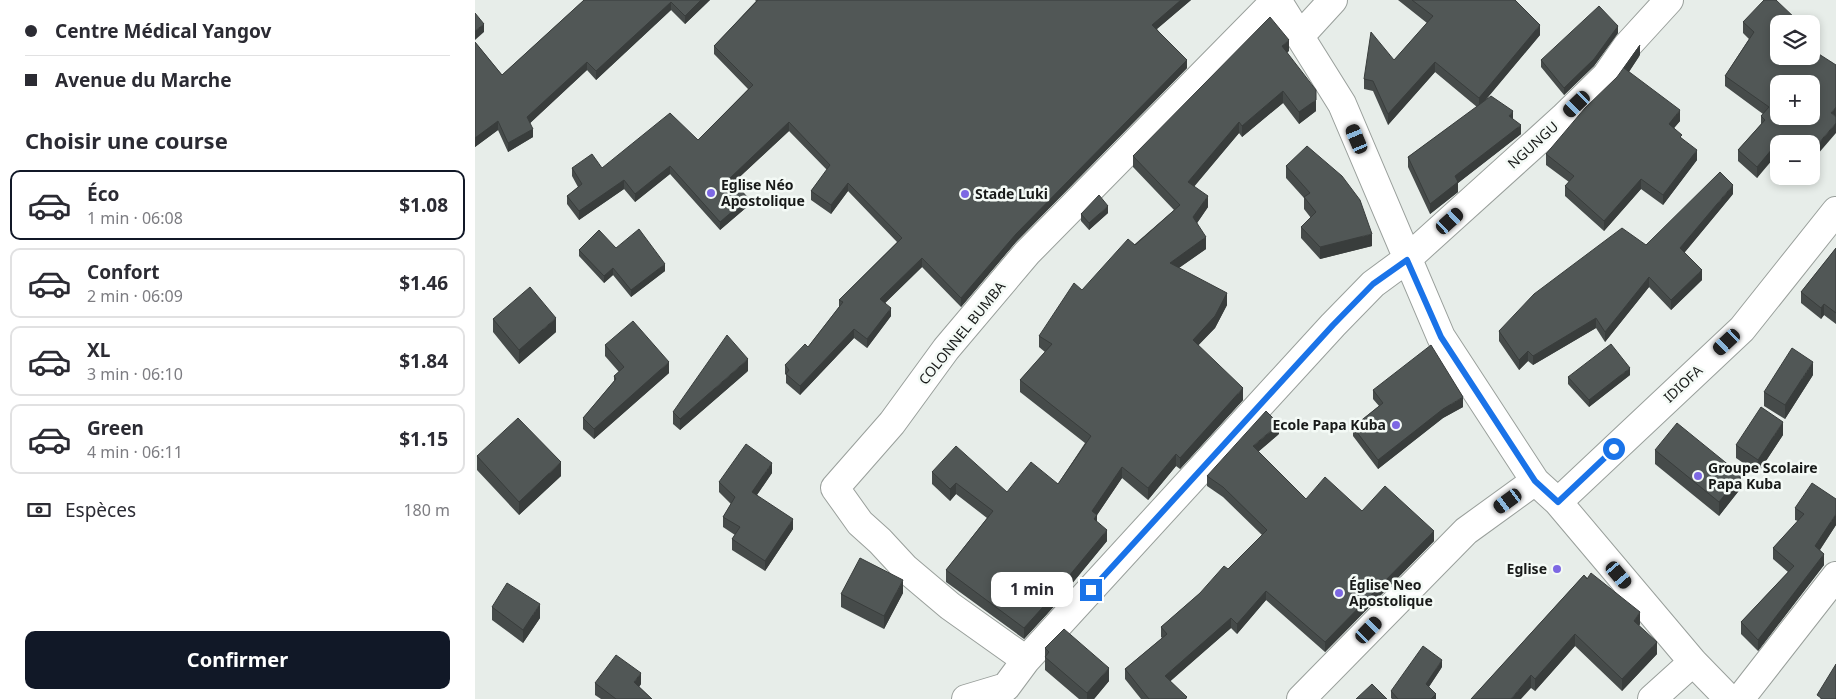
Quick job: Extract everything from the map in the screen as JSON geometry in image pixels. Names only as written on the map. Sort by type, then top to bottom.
[{"type":"street","points":[[1277,0],[1342,104],[1441,337],[1535,481],[1558,502],[1693,662],[1729,699]]},
{"type":"street","name":"COLONNEL BUMBA","points":[[1026,660],[950,606],[905,568],[860,523],[835,488],[892,423],[947,348],[1027,253],[1277,0]]},
{"type":"street","points":[[1300,36],[1333,0]]},
{"type":"street","name":"NGUNGU","points":[[966,699],[1006,687],[1026,660],[1333,325],[1373,284],[1407,260],[1571,111],[1606,76],[1627,46],[1669,0]]},
{"type":"street","name":"IDIOFA","points":[[1558,502],[1742,328],[1836,211]]},
{"type":"street","points":[[1301,699],[1466,531],[1535,481]]},
{"type":"street","points":[[1741,699],[1836,576]]},
{"type":"street","points":[[1652,699],[1693,662]]},
{"type":"building","points":[[584,0],[701,0],[685,16],[671,2],[596,71],[587,62],[527,117],[533,129],[508,143],[498,121],[475,138],[475,42],[502,75]]},
{"type":"building","name":"Stade Luki","points":[[758,0],[1181,0],[1152,25],[1187,60],[1016,234],[961,298],[922,258],[880,299],[891,308],[867,339],[854,329],[800,386],[786,374],[789,370],[785,365],[805,344],[808,347],[843,302],[839,300],[902,238],[848,183],[831,205],[811,191],[830,165],[789,122],[730,178],[748,198],[720,222],[670,166],[635,194],[624,180],[579,211],[567,196],[582,184],[572,168],[592,154],[602,168],[670,113],[698,140],[753,85],[714,46]]},
{"type":"building","points":[[1412,0],[1515,0],[1540,25],[1479,98],[1435,62],[1388,114],[1373,81],[1364,79],[1371,32],[1394,60],[1433,16]]},
{"type":"building","points":[[1764,0],[1776,0],[1792,15],[1770,15],[1770,65],[1820,65],[1820,55],[1836,65],[1836,107],[1831,113],[1836,117],[1836,123],[1820,142],[1820,135],[1770,135],[1770,152],[1757,167],[1738,150],[1765,120],[1761,116],[1769,107],[1725,76],[1754,32],[1743,22]]},
{"type":"building","points":[[1599,6],[1618,26],[1594,59],[1564,88],[1541,60]]},
{"type":"building","points":[[475,13],[484,24],[475,31]]},
{"type":"building","points":[[1270,17],[1289,40],[1282,46],[1316,90],[1316,100],[1299,112],[1283,91],[1242,126],[1239,122],[1188,182],[1208,196],[1193,217],[1206,237],[1170,263],[1227,293],[1215,316],[1193,340],[1243,388],[1180,458],[1176,454],[1148,488],[1122,467],[1092,511],[1097,515],[1094,519],[1107,530],[1070,577],[1024,628],[946,570],[993,511],[956,483],[950,489],[932,472],[956,446],[1007,492],[1031,462],[1058,484],[1091,436],[1020,380],[1052,344],[1039,336],[1074,283],[1082,290],[1128,239],[1135,245],[1180,205],[1133,156]]},
{"type":"building","points":[[1640,45],[1624,68],[1680,110],[1669,124],[1682,135],[1680,137],[1697,150],[1663,195],[1641,179],[1604,221],[1565,186],[1574,176],[1546,154],[1585,108],[1617,77]]},
{"type":"building","points":[[1491,96],[1513,111],[1509,116],[1521,125],[1455,176],[1458,182],[1430,204],[1408,157]]},
{"type":"building","points":[[1307,146],[1342,176],[1360,200],[1372,234],[1320,247],[1301,227],[1316,212],[1304,197],[1310,193],[1286,166]]},
{"type":"building","points":[[1720,172],[1733,185],[1680,248],[1702,270],[1671,300],[1649,277],[1605,332],[1596,318],[1533,356],[1528,351],[1519,360],[1499,331],[1534,294],[1622,228],[1646,245]]},
{"type":"building","points":[[1099,195],[1108,206],[1089,223],[1081,214]]},
{"type":"building","points":[[639,229],[665,264],[631,290],[613,268],[604,276],[579,250],[599,230],[616,248]]},
{"type":"building","points":[[1836,248],[1836,313],[1824,304],[1821,308],[1801,292]]},
{"type":"building","points":[[530,287],[556,318],[519,350],[493,319]]},
{"type":"building","points":[[633,321],[669,362],[594,429],[583,418],[616,379],[614,376],[624,367],[605,345]]},
{"type":"building","points":[[727,335],[748,359],[680,419],[673,412]]},
{"type":"building","points":[[1611,344],[1630,368],[1589,400],[1568,377]]},
{"type":"building","points":[[1431,345],[1463,397],[1443,409],[1378,460],[1353,427],[1383,403],[1373,390]]},
{"type":"building","points":[[1792,348],[1813,362],[1785,405],[1764,392]]},
{"type":"building","points":[[1761,407],[1783,422],[1758,460],[1736,445]]},
{"type":"building","points":[[1266,411],[1279,424],[1253,446],[1306,499],[1325,477],[1362,511],[1385,486],[1434,531],[1325,642],[1266,591],[1237,624],[1231,618],[1165,676],[1187,697],[1185,699],[1149,699],[1125,669],[1167,634],[1161,627],[1200,593],[1224,566],[1228,569],[1267,530],[1223,487],[1207,476]]},
{"type":"building","points":[[518,418],[561,462],[519,502],[477,456]]},
{"type":"building","name":"Groupe Scolaire Papa Kuba","points":[[1677,423],[1741,475],[1719,502],[1655,450]]},
{"type":"building","points":[[746,444],[772,463],[752,492],[793,519],[765,561],[732,539],[740,527],[723,517],[735,497],[719,482]]},
{"type":"building","points":[[1812,483],[1836,499],[1836,514],[1815,546],[1824,554],[1758,640],[1741,622],[1794,566],[1773,548],[1804,514],[1795,508]]},
{"type":"building","points":[[860,558],[903,580],[884,616],[841,594]]},
{"type":"building","points":[[1591,573],[1640,612],[1634,621],[1657,642],[1622,679],[1575,634],[1535,679],[1531,675],[1511,699],[1471,699],[1584,575],[1587,579]]},
{"type":"building","points":[[507,583],[540,604],[523,630],[492,607]]},
{"type":"building","points":[[1064,629],[1109,668],[1087,693],[1045,657],[1049,652],[1045,648]]},
{"type":"building","points":[[1423,646],[1442,660],[1426,684],[1436,694],[1431,699],[1398,699],[1391,691]]},
{"type":"building","points":[[616,655],[641,673],[634,682],[652,699],[616,699],[595,683]]},
{"type":"building","points":[[1836,664],[1836,699],[1821,699],[1817,695]]},
{"type":"building","points":[[1372,684],[1387,699],[1356,699]]},
{"type":"place","name":"Eglise Néo Apostolique","points":[[711,193]]},
{"type":"place","name":"Stade Luki","points":[[965,194]]},
{"type":"place","name":"Ecole Papa Kuba","points":[[1396,425]]},
{"type":"place","name":"Groupe Scolaire Papa Kuba","points":[[1698,476]]},
{"type":"place","name":"Eglise","points":[[1557,569]]},
{"type":"place","name":"Église Neo Apostolique","points":[[1339,593]]},
{"type":"route","points":[[1091,590],[1333,325],[1373,284],[1407,260],[1441,337],[1535,481],[1558,502],[1614,449]]}]
